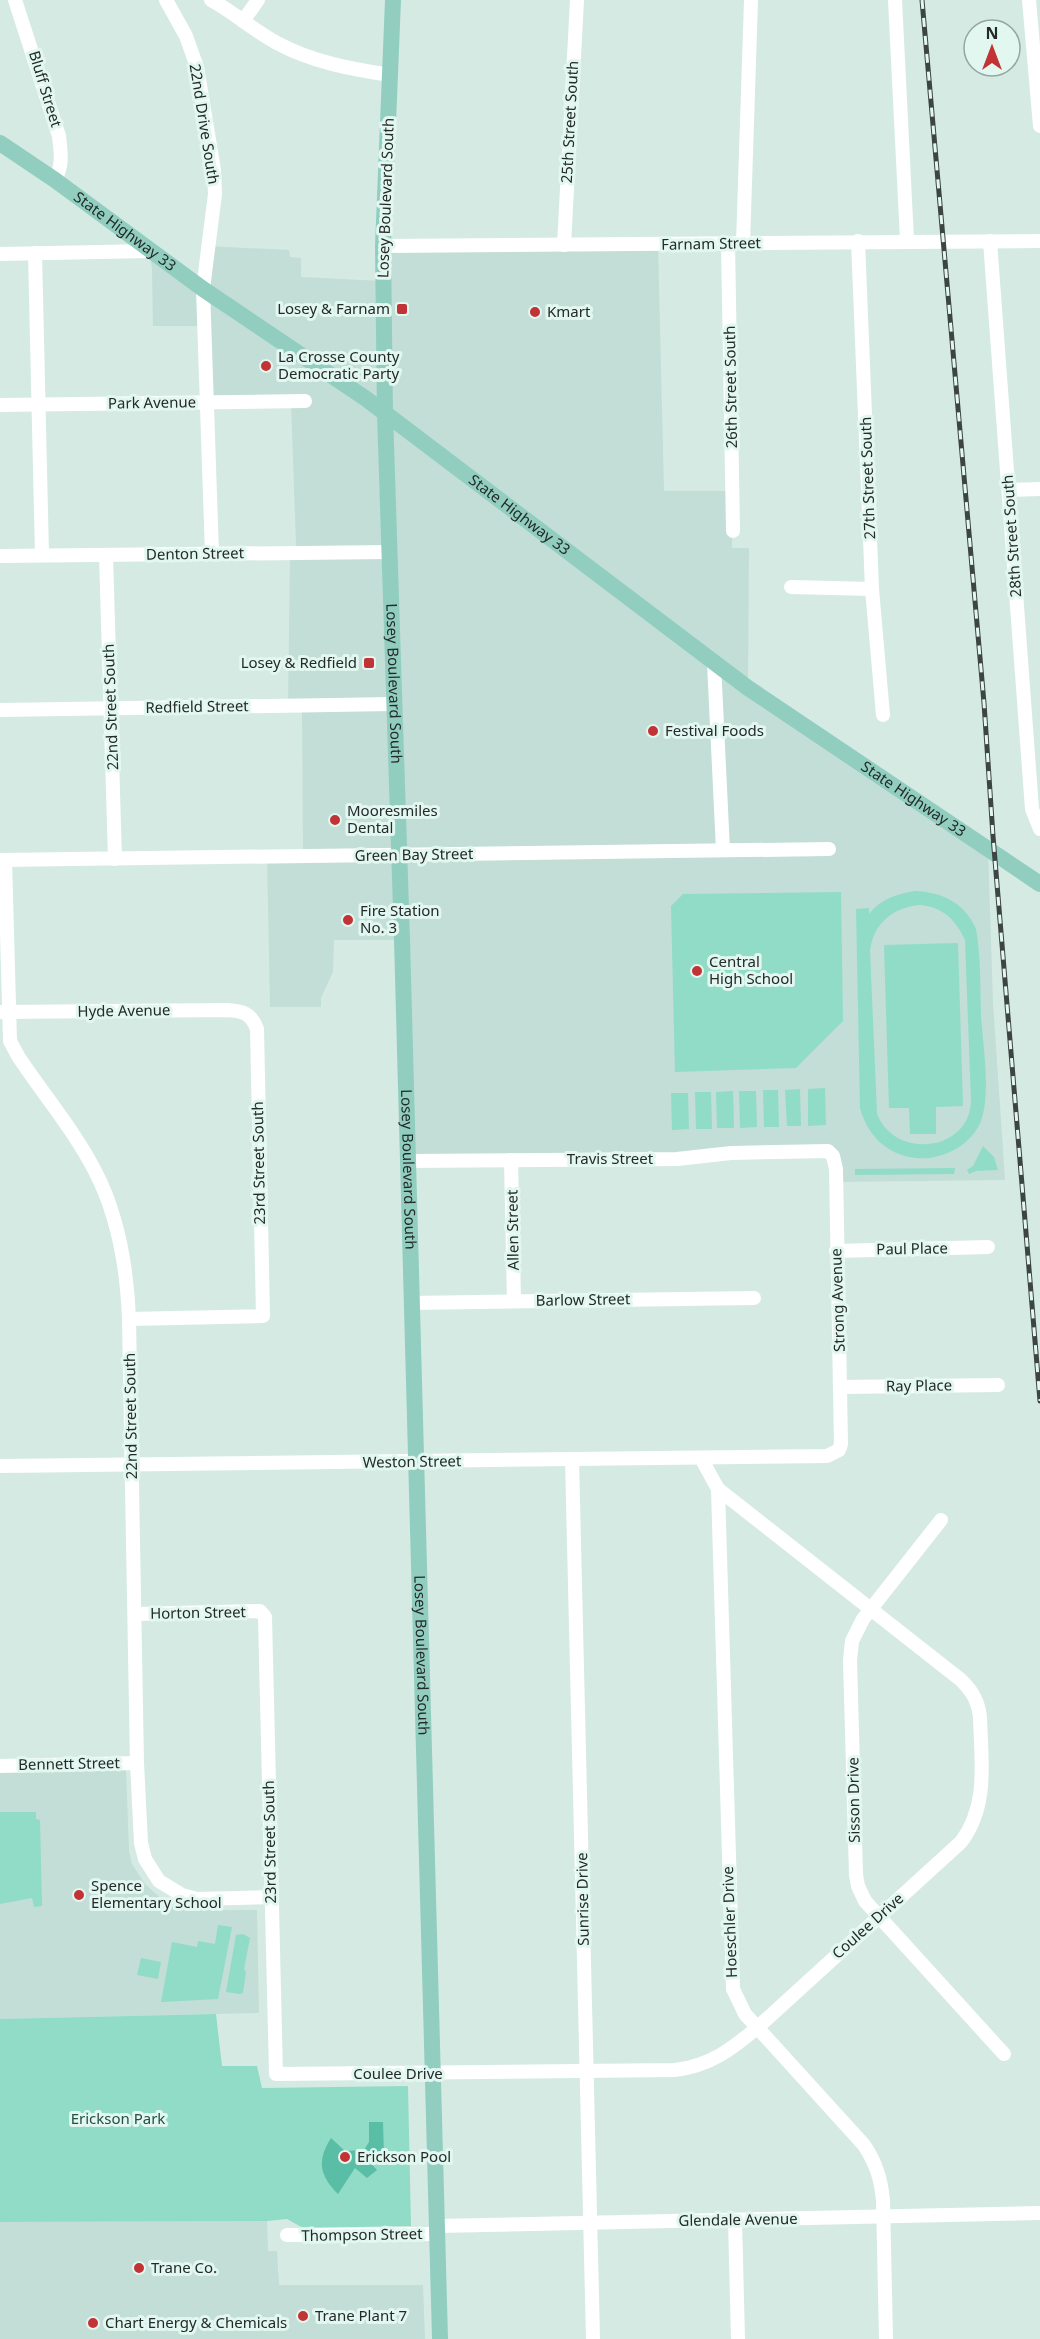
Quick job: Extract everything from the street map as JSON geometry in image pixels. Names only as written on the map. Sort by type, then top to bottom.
[{"type":"main road","name":"Losey Boulevard South","points":[[393,0],[383,246],[385,413],[440,2339]]},
{"type":"main road","name":"State Highway 33","points":[[0,143],[55,180],[203,289],[385,413],[714,663],[819,737],[1036,881]]},
{"type":"street","name":"Bluff Street","points":[[15,0],[59,136],[61,164],[55,180]]},
{"type":"street","name":"22nd Drive South","points":[[166,0],[193,52],[202,89],[212,158],[215,194],[203,289]]},
{"type":"street","points":[[211,0],[276,43],[337,65],[390,75]]},
{"type":"street","points":[[243,21],[258,0]]},
{"type":"street","name":"25th Street South","points":[[564,245],[577,0]]},
{"type":"street","points":[[743,244],[751,0]]},
{"type":"street","points":[[895,0],[907,240]]},
{"type":"street","points":[[1029,0],[1036,47],[1040,126]]},
{"type":"street","name":"Farnam Street","points":[[383,246],[743,244],[907,240],[1040,241]]},
{"type":"street","name":"27th Street South","points":[[858,241],[872,589],[883,715]]},
{"type":"street","name":"28th Street South","points":[[990,241],[1032,810],[1040,829]]},
{"type":"street","name":"26th Street South","points":[[728,243],[733,531]]},
{"type":"street","points":[[0,254],[149,251]]},
{"type":"street","points":[[35,253],[42,555]]},
{"type":"street","points":[[203,289],[212,554]]},
{"type":"street","name":"Park Avenue","points":[[0,405],[305,401]]},
{"type":"street","points":[[1009,490],[1040,489]]},
{"type":"street","name":"Denton Street","points":[[0,556],[389,552]]},
{"type":"street","name":"22nd Street South","points":[[106,555],[115,859]]},
{"type":"street","points":[[791,587],[872,589]]},
{"type":"street","points":[[714,663],[723,850]]},
{"type":"street","name":"Redfield Street","points":[[0,710],[394,704]]},
{"type":"street","name":"Green Bay Street","points":[[2,860],[829,849]]},
{"type":"street","name":"22nd Street South","points":[[2,860],[4,1012],[10,1041],[18,1056],[80,1144],[102,1185],[112,1211],[122,1251],[129,1319],[137,1763],[141,1843],[145,1859],[159,1881],[182,1895],[197,1899],[272,1897]]},
{"type":"street","name":"Hyde Avenue","points":[[4,1012],[227,1010],[248,1013]]},
{"type":"street","name":"23rd Street South","points":[[129,1319],[263,1316],[257,1029],[248,1013]]},
{"type":"street","name":"Strong Avenue","points":[[813,1152],[828,1151],[835,1162],[841,1446],[835,1454],[825,1456]]},
{"type":"street","name":"Travis Street","points":[[408,1161],[677,1159],[731,1153],[813,1152]]},
{"type":"street","name":"Allen Street","points":[[511,1160],[514,1301]]},
{"type":"street","name":"Paul Place","points":[[836,1251],[988,1247]]},
{"type":"street","name":"Barlow Street","points":[[411,1303],[754,1298]]},
{"type":"street","name":"Ray Place","points":[[841,1387],[998,1385]]},
{"type":"street","name":"Weston Street","points":[[0,1466],[825,1456]]},
{"type":"street","name":"Coulee Drive","points":[[276,2074],[587,2072],[675,2070],[696,2067],[722,2056],[758,2027],[962,1842],[974,1824],[981,1796],[980,1717],[975,1696],[962,1680],[718,1489],[701,1458]]},
{"type":"street","name":"Sunrise Drive","points":[[572,1459],[593,2339]]},
{"type":"street","name":"Hoeschler Drive","points":[[718,1489],[731,1976],[736,1999],[745,2014],[864,2145],[878,2169],[882,2181],[886,2339]]},
{"type":"street","name":"Sisson Drive","points":[[941,1520],[856,1630],[851,1651],[856,1875],[861,1895],[878,1916],[1004,2054]]},
{"type":"street","name":"23rd Street South","points":[[260,1611],[266,1623],[276,2074]]},
{"type":"street","name":"Horton Street","points":[[136,1614],[260,1611]]},
{"type":"street","name":"Bennett Street","points":[[0,1766],[137,1763]]},
{"type":"street","name":"Glendale Avenue","points":[[437,2230],[591,2223],[1040,2213]]},
{"type":"street","points":[[735,2220],[738,2339]]},
{"type":"street","name":"Thompson Street","points":[[287,2235],[437,2230]]},
{"type":"shaded area","points":[[658,244],[664,491],[732,491],[732,548],[749,548],[748,688],[988,849],[993,1002],[1005,1180],[836,1182],[833,1156],[407,1161],[401,940],[334,940],[333,972],[321,998],[321,1007],[270,1007],[267,857],[303,856],[302,706],[288,706],[290,553],[299,553],[296,545],[291,402],[208,402],[204,326],[153,326],[152,268],[149,251],[202,289],[207,246],[289,250],[290,257],[301,258],[301,277],[382,281],[383,246]]},
{"type":"shaded area","name":"Spence Elementary School","points":[[126,1770],[129,1851],[132,1864],[145,1884],[164,1901],[193,1910],[257,1910],[259,2013],[0,2019],[0,1772]]},
{"type":"shaded area","name":"Erickson Pool","points":[[369,2122],[383,2122],[384,2156],[369,2155],[366,2158],[377,2170],[367,2178],[355,2168],[338,2194],[327,2180],[322,2167],[327,2146],[331,2138],[345,2151],[364,2150],[369,2142]]},
{"type":"shaded area","name":"Trane Co.","points":[[267,2221],[268,2251],[277,2251],[279,2285],[423,2285],[425,2339],[0,2339],[0,2222]]},
{"type":"green space","points":[[915,891],[943,897],[966,912],[976,929],[979,950],[981,1016],[986,1069],[984,1110],[976,1131],[969,1139],[951,1151],[931,1158],[909,1157],[891,1150],[877,1140],[860,1108],[856,909],[869,908],[869,914],[884,901]],"holes":[[[910,906],[928,906],[948,916],[965,940],[971,1100],[968,1117],[959,1130],[946,1139],[931,1144],[915,1144],[900,1139],[886,1129],[877,1114],[870,951],[875,933],[893,913]]]},
{"type":"green space","points":[[841,892],[843,1021],[796,1068],[675,1072],[671,906],[683,894]]},
{"type":"green space","points":[[958,943],[963,1106],[936,1107],[936,1134],[910,1134],[909,1108],[889,1108],[884,945]]},
{"type":"green space","points":[[825,1088],[826,1125],[808,1126],[808,1089]]},
{"type":"green space","points":[[800,1089],[801,1126],[787,1126],[785,1090]]},
{"type":"green space","points":[[763,1090],[778,1090],[779,1127],[764,1127]]},
{"type":"green space","points":[[733,1091],[734,1128],[717,1128],[716,1092]]},
{"type":"green space","points":[[739,1091],[756,1091],[757,1127],[740,1128]]},
{"type":"green space","points":[[695,1092],[711,1092],[712,1129],[696,1129]]},
{"type":"green space","points":[[671,1093],[688,1093],[689,1129],[672,1130]]},
{"type":"green space","points":[[983,1146],[994,1157],[998,1170],[976,1171],[969,1174],[967,1170],[973,1166]]},
{"type":"green space","points":[[955,1168],[954,1174],[855,1175],[855,1169]]},
{"type":"green space","points":[[0,1812],[36,1812],[36,1819],[40,1820],[42,1906],[34,1907],[32,1898],[0,1904]]},
{"type":"green space","points":[[218,1925],[232,1927],[218,1999],[161,2002],[172,1942],[197,1947],[198,1941],[215,1944]]},
{"type":"green space","points":[[243,1934],[250,1938],[244,1969],[246,1972],[243,1993],[226,1992],[236,1935]]},
{"type":"green space","points":[[141,1958],[161,1962],[158,1979],[137,1975]]},
{"type":"green space","name":"Erickson Park","points":[[216,2014],[222,2066],[257,2066],[262,2088],[408,2086],[411,2226],[303,2228],[287,2219],[0,2222],[0,2019]]},
{"type":"railway","points":[[922,0],[984,703],[1040,1401]]},
{"type":"place","name":"Losey & Farnam","points":[[402,309]]},
{"type":"place","name":"Kmart","points":[[535,312]]},
{"type":"place","name":"La Crosse County Democratic Party","points":[[266,366]]},
{"type":"place","name":"Losey & Redfield","points":[[369,663]]},
{"type":"place","name":"Festival Foods","points":[[653,731]]},
{"type":"place","name":"Mooresmiles Dental","points":[[335,820]]},
{"type":"place","name":"Fire Station No. 3","points":[[348,920]]},
{"type":"place","name":"Central High School","points":[[697,971]]},
{"type":"place","name":"Spence Elementary School","points":[[79,1895]]},
{"type":"place","name":"Erickson Pool","points":[[345,2157]]},
{"type":"place","name":"Trane Co.","points":[[139,2268]]},
{"type":"place","name":"Trane Plant 7","points":[[303,2316]]},
{"type":"place","name":"Chart Energy & Chemicals","points":[[93,2323]]}]
